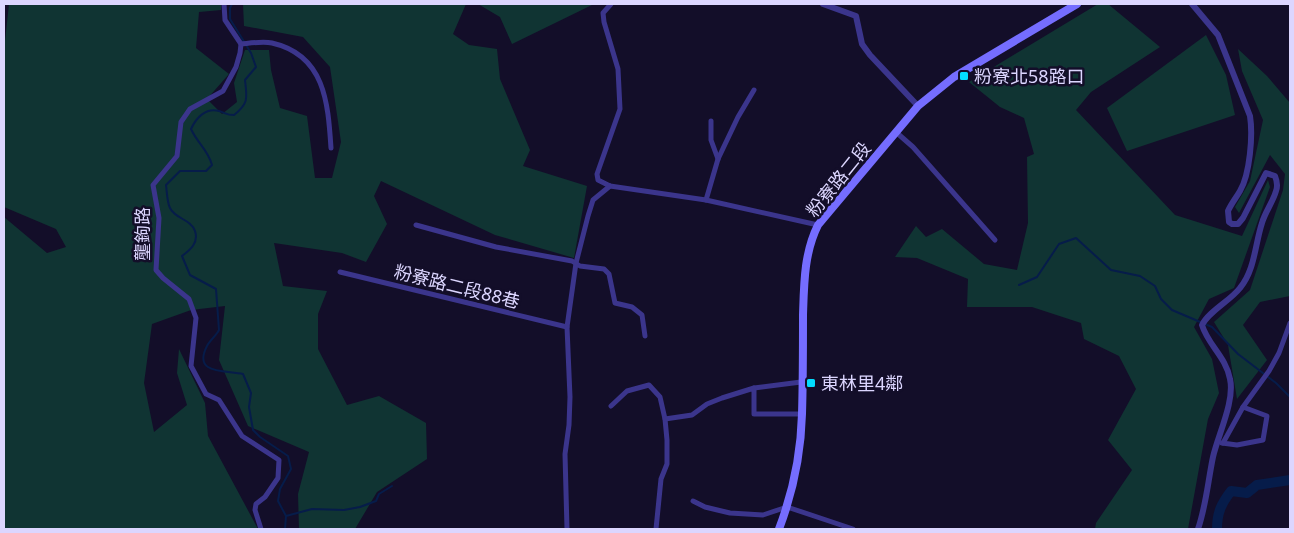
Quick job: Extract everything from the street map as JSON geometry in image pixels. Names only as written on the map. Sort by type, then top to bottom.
[{"type":"main road","name":"粉寮路二段","points":[[780,529],[797,468],[802,414],[805,271],[811,238],[818,225],[918,106],[954,77],[1077,4]]},
{"type":"street","points":[[224,4],[226,20],[241,44],[271,42],[295,51],[312,65],[324,94],[329,115],[331,148]]},
{"type":"street","points":[[611,4],[603,13],[618,69],[620,109],[597,174],[598,180],[610,186],[706,200],[818,225]]},
{"type":"street","points":[[822,4],[856,16],[862,44],[870,56],[918,106]]},
{"type":"street","points":[[1192,4],[1218,35],[1250,116],[1252,127],[1251,150],[1241,190],[1228,211],[1229,222],[1238,224],[1243,218],[1266,173],[1275,176],[1277,183],[1277,190],[1262,220],[1246,281],[1226,303],[1203,322],[1204,333],[1223,358],[1230,380],[1229,400],[1220,443],[1198,529]]},
{"type":"street","name":"壟鉤路","points":[[241,44],[236,67],[223,91],[190,109],[181,122],[177,156],[153,185],[159,218],[156,270],[189,299],[196,318],[190,366],[206,394],[219,400],[242,436],[279,460],[278,478],[265,497],[256,504],[255,510],[261,529]]},
{"type":"street","points":[[706,200],[718,159],[738,116],[754,90]]},
{"type":"street","points":[[711,121],[711,140],[718,159]]},
{"type":"street","points":[[897,133],[913,147],[995,240]]},
{"type":"street","points":[[567,529],[564,454],[570,425],[570,396],[567,327],[576,263],[593,200],[610,186]]},
{"type":"street","points":[[416,225],[496,247],[576,263],[580,266],[604,269],[610,274],[615,303],[632,307],[642,314],[645,336]]},
{"type":"street","name":"粉寮路二段88巷","points":[[340,272],[567,327]]},
{"type":"street","points":[[1220,443],[1279,354],[1290,323]]},
{"type":"street","points":[[665,419],[692,415],[707,404],[754,388],[802,382]]},
{"type":"street","points":[[611,406],[627,391],[649,385],[660,397],[665,419],[667,464],[662,479],[656,529]]},
{"type":"street","points":[[754,388],[754,414],[802,414]]},
{"type":"street","points":[[1220,443],[1237,445],[1263,440],[1267,416],[1243,408]]},
{"type":"street","points":[[693,501],[705,507],[730,514],[762,514],[787,507],[853,529]]},
{"type":"green space","points":[[9,4],[221,4],[221,10],[199,12],[196,48],[229,74],[207,99],[222,114],[237,102],[234,83],[245,50],[269,50],[271,70],[280,108],[307,116],[315,178],[332,178],[341,142],[330,67],[303,37],[244,26],[243,4],[466,4],[453,34],[469,45],[497,49],[500,79],[530,150],[523,166],[587,186],[574,258],[495,235],[381,181],[374,196],[387,224],[366,262],[342,253],[274,243],[283,286],[327,291],[318,314],[318,349],[347,405],[379,396],[426,423],[427,459],[377,492],[355,529],[299,529],[298,494],[309,452],[248,426],[219,360],[225,306],[191,310],[152,324],[144,383],[154,432],[187,405],[177,373],[179,349],[205,403],[208,436],[258,529],[4,529],[4,217],[47,253],[66,247],[56,229],[4,207],[4,50]]},
{"type":"green space","points":[[478,4],[594,4],[512,44],[500,17]]},
{"type":"green space","points":[[1098,4],[1108,4],[1160,47],[1091,92],[1076,110],[1175,215],[1242,236],[1268,180],[1270,187],[1234,288],[1209,299],[1194,327],[1212,359],[1219,393],[1208,419],[1188,529],[1095,529],[1096,523],[1132,470],[1108,440],[1136,389],[1119,356],[1084,339],[1081,323],[1032,307],[967,307],[968,279],[917,258],[895,257],[916,226],[926,237],[942,229],[984,264],[1017,270],[1028,223],[1027,157],[1034,154],[1024,118],[1000,107],[969,82]]},
{"type":"green space","points":[[1206,35],[1226,75],[1235,115],[1127,151],[1107,108]]},
{"type":"green space","points":[[1238,49],[1267,76],[1290,103],[1290,296],[1260,302],[1243,325],[1267,360],[1237,399],[1228,345],[1214,322],[1250,290],[1283,190],[1285,174],[1270,155],[1239,213],[1235,207],[1250,181],[1263,120],[1242,71]]},
{"type":"waterway","points":[[232,4],[230,19],[251,53],[256,67],[245,80],[245,103],[234,115],[214,110],[206,112],[199,117],[191,129],[208,155],[212,165],[206,171],[180,171],[166,185],[172,212],[190,224],[195,231],[195,243],[182,256],[190,275],[216,289],[219,330],[207,346],[204,362],[207,367],[213,369],[243,374],[251,393],[249,407],[253,430],[288,456],[291,469],[280,489],[278,501],[286,516],[285,529]]},
{"type":"waterway","points":[[1019,285],[1037,277],[1059,244],[1076,238],[1111,270],[1140,276],[1155,286],[1161,299],[1172,310],[1212,327],[1238,354],[1276,383],[1290,397]]},
{"type":"waterway","points":[[1217,529],[1220,509],[1231,491],[1247,493],[1257,485],[1290,480]]},
{"type":"waterway","points":[[286,516],[312,509],[344,510],[360,507],[376,501],[379,494],[392,486]]},
{"type":"place","name":"粉寮北58路口","points":[[964,76]]},
{"type":"place","name":"東林里4鄰","points":[[811,383]]}]
